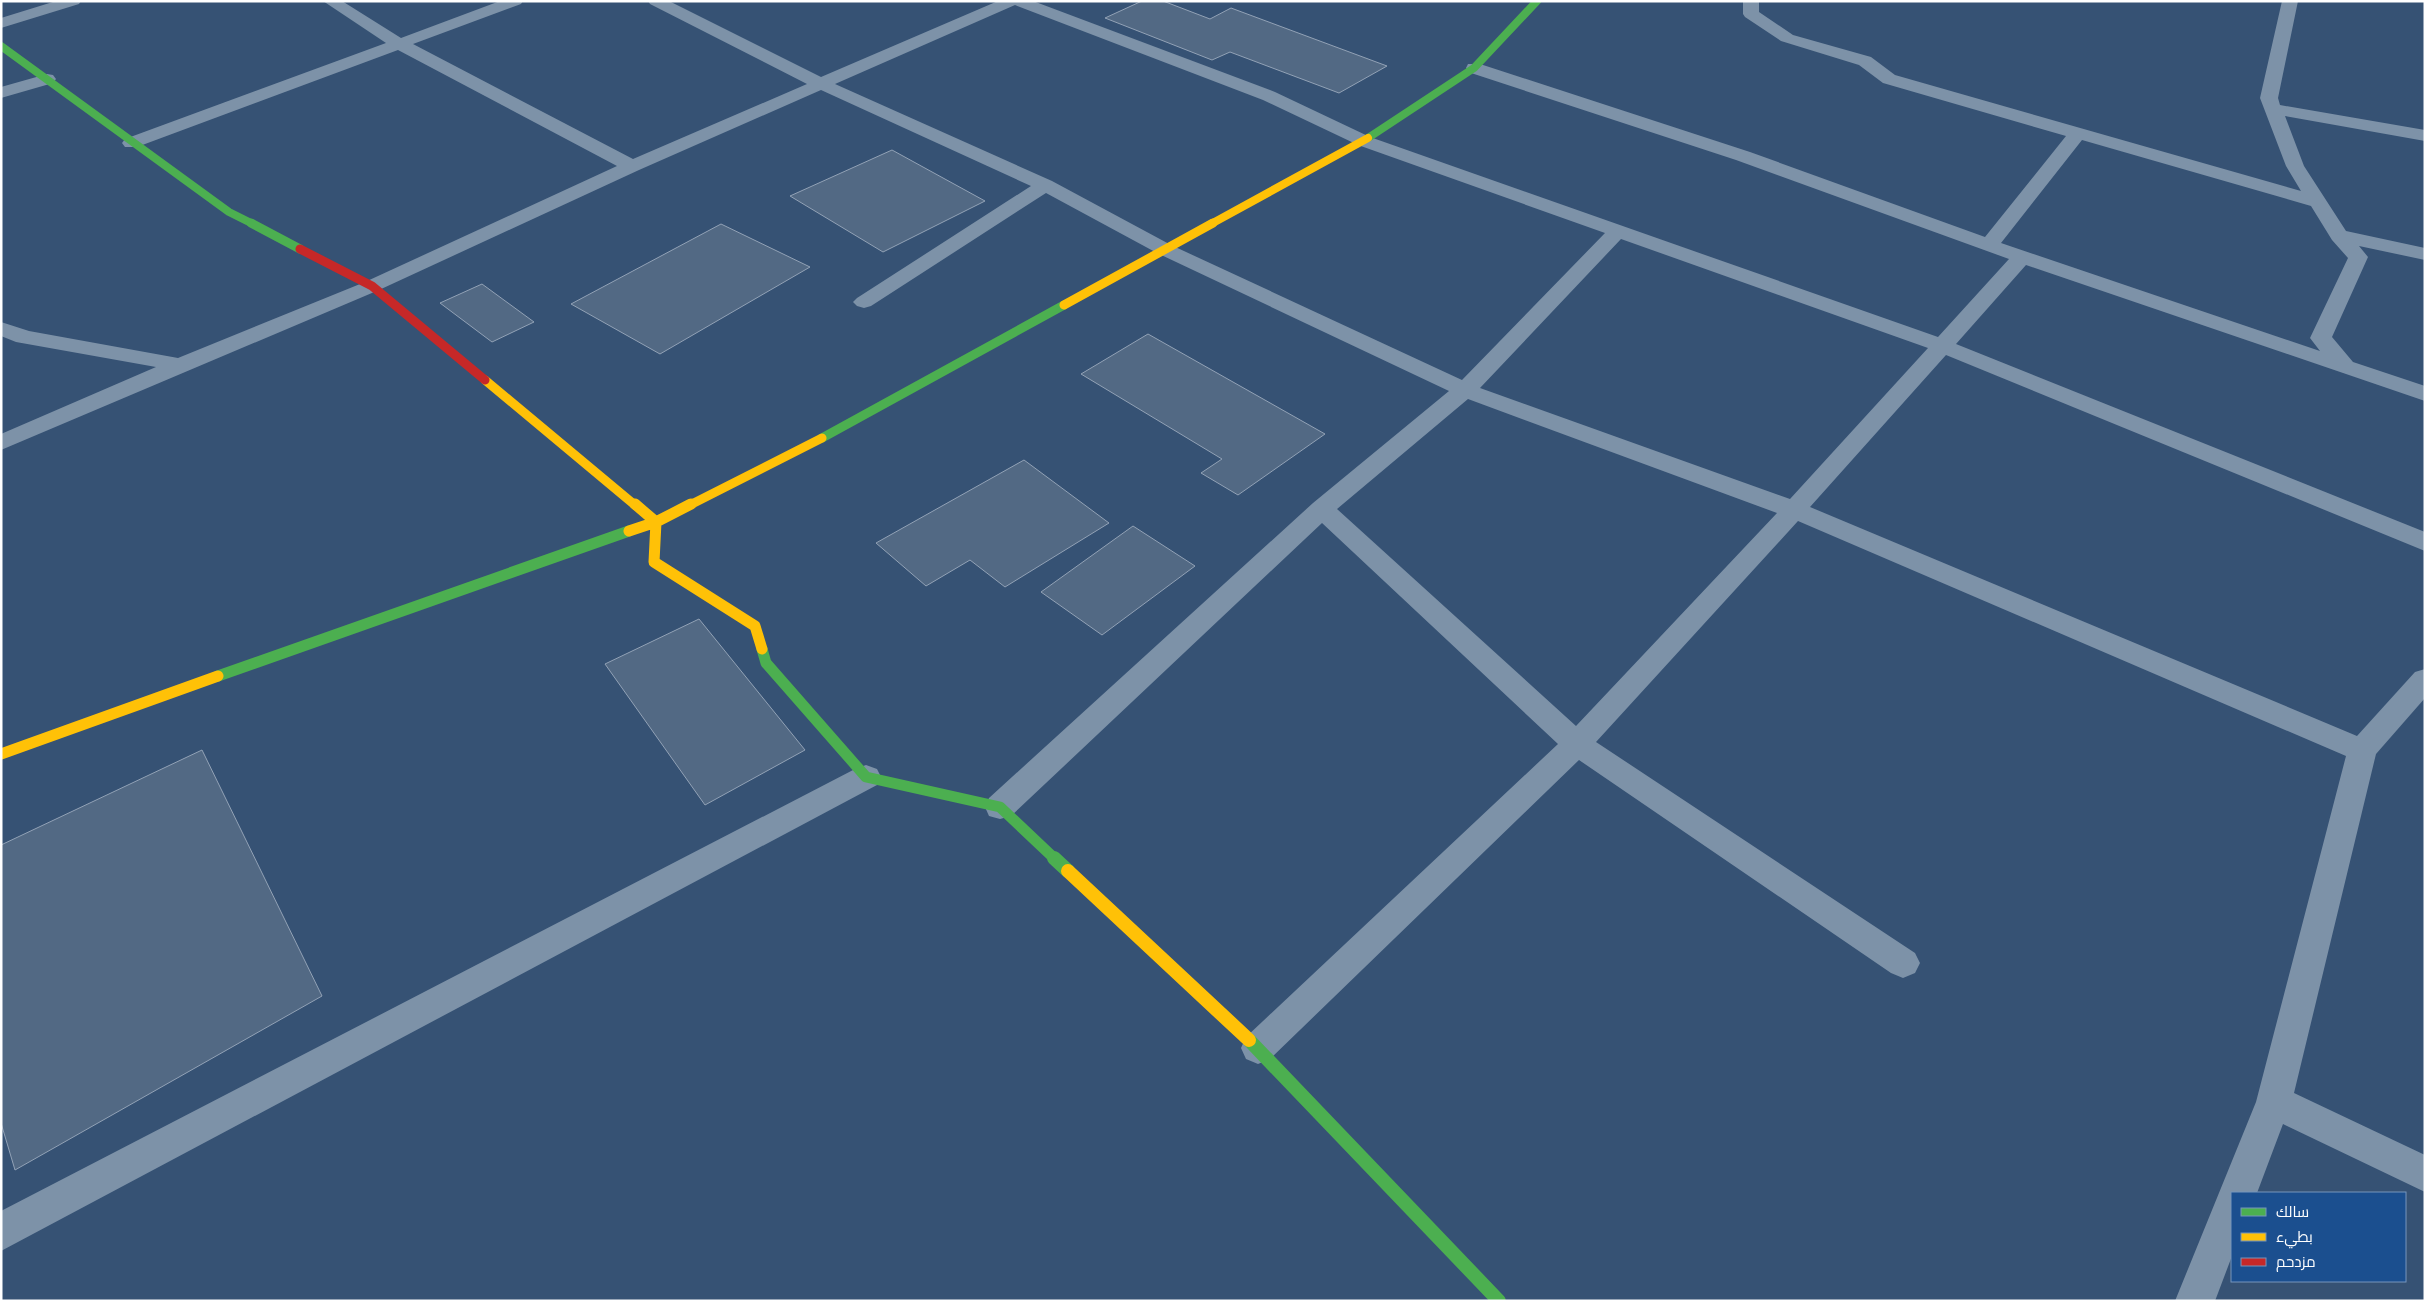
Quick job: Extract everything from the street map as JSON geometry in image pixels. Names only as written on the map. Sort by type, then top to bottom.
[{"type":"street","points":[[1,23],[72,1]]},
{"type":"street","points":[[331,1],[398,43],[632,166]]},
{"type":"street","points":[[131,143],[515,1]]},
{"type":"street","points":[[656,1],[821,84],[1045,185],[1164,249],[1465,390],[1794,510],[2362,750]]},
{"type":"street","points":[[1,444],[180,365],[372,286],[632,166],[1012,1]]},
{"type":"street","points":[[1018,1],[1269,96],[1364,142],[1942,346],[2425,542]]},
{"type":"street","points":[[1,754],[364,623],[656,522],[796,452],[1164,249],[1364,142],[1474,68],[1537,1]]},
{"type":"street","points":[[1751,1],[1751,14],[1787,38],[1865,61],[1889,79],[2317,202]]},
{"type":"street","points":[[2290,1],[2269,98],[2295,166],[2339,236],[2358,256],[2321,338],[2345,368],[2425,409]]},
{"type":"street","points":[[1,46],[131,143],[229,212],[372,286],[656,522]]},
{"type":"street","points":[[1474,68],[1743,156],[1989,245],[2425,394]]},
{"type":"street","points":[[1,93],[46,79]]},
{"type":"street","points":[[2274,109],[2425,136]]},
{"type":"street","points":[[1989,245],[2078,133]]},
{"type":"street","points":[[864,302],[1045,185]]},
{"type":"street","points":[[1000,807],[1322,510],[1465,390],[1618,232]]},
{"type":"street","points":[[2339,236],[2425,254]]},
{"type":"street","points":[[1258,1048],[1577,744],[1794,510],[2023,256]]},
{"type":"street","points":[[1,328],[24,337],[180,365]]},
{"type":"street","points":[[1322,510],[1577,744],[1903,963]]},
{"type":"street","points":[[656,522],[654,562],[755,626],[766,663],[866,777],[1000,807],[1258,1048],[1499,1301]]},
{"type":"street","points":[[2238,1192],[2274,1102],[2362,750],[2425,679]]},
{"type":"street","points":[[1,1232],[866,777]]},
{"type":"street","points":[[2274,1102],[2425,1174]]},
{"type":"street","points":[[2195,1301],[2231,1211]]},
{"type":"building","points":[[1142,1],[1163,1],[1210,19],[1231,8],[1387,66],[1339,93],[1230,52],[1212,60],[1105,18]]},
{"type":"building","points":[[892,150],[985,201],[883,252],[790,196]]},
{"type":"building","points":[[721,224],[810,267],[660,354],[571,304]]},
{"type":"building","points":[[482,284],[534,322],[492,342],[440,303]]},
{"type":"building","points":[[1148,334],[1325,434],[1238,495],[1201,473],[1222,459],[1081,374]]},
{"type":"building","points":[[1024,460],[1109,523],[1005,587],[970,560],[926,586],[876,543]]},
{"type":"building","points":[[1133,526],[1195,566],[1102,635],[1041,592]]},
{"type":"building","points":[[699,619],[805,750],[705,805],[605,664]]},
{"type":"building","points":[[202,750],[322,996],[15,1170],[1,1123],[1,845]]},
{"type":"traffic: fast","points":[[1368,138],[1474,68],[1537,1]]},
{"type":"traffic: fast","points":[[1,46],[229,212],[300,249]]},
{"type":"traffic: fast","points":[[822,438],[1064,305]]},
{"type":"traffic: fast","points":[[218,676],[629,531]]},
{"type":"traffic: fast","points":[[762,649],[766,663],[866,777],[1000,807],[1068,871]]},
{"type":"traffic: fast","points":[[1249,1040],[1499,1301]]},
{"type":"traffic: slow","points":[[1064,305],[1368,138]]},
{"type":"traffic: slow","points":[[485,380],[656,522],[654,562],[755,626],[762,649]]},
{"type":"traffic: slow","points":[[629,531],[656,522],[822,438]]},
{"type":"traffic: slow","points":[[1,754],[218,676]]},
{"type":"traffic: slow","points":[[1068,871],[1249,1040]]},
{"type":"traffic: jam","points":[[300,249],[372,286],[485,380]]}]
